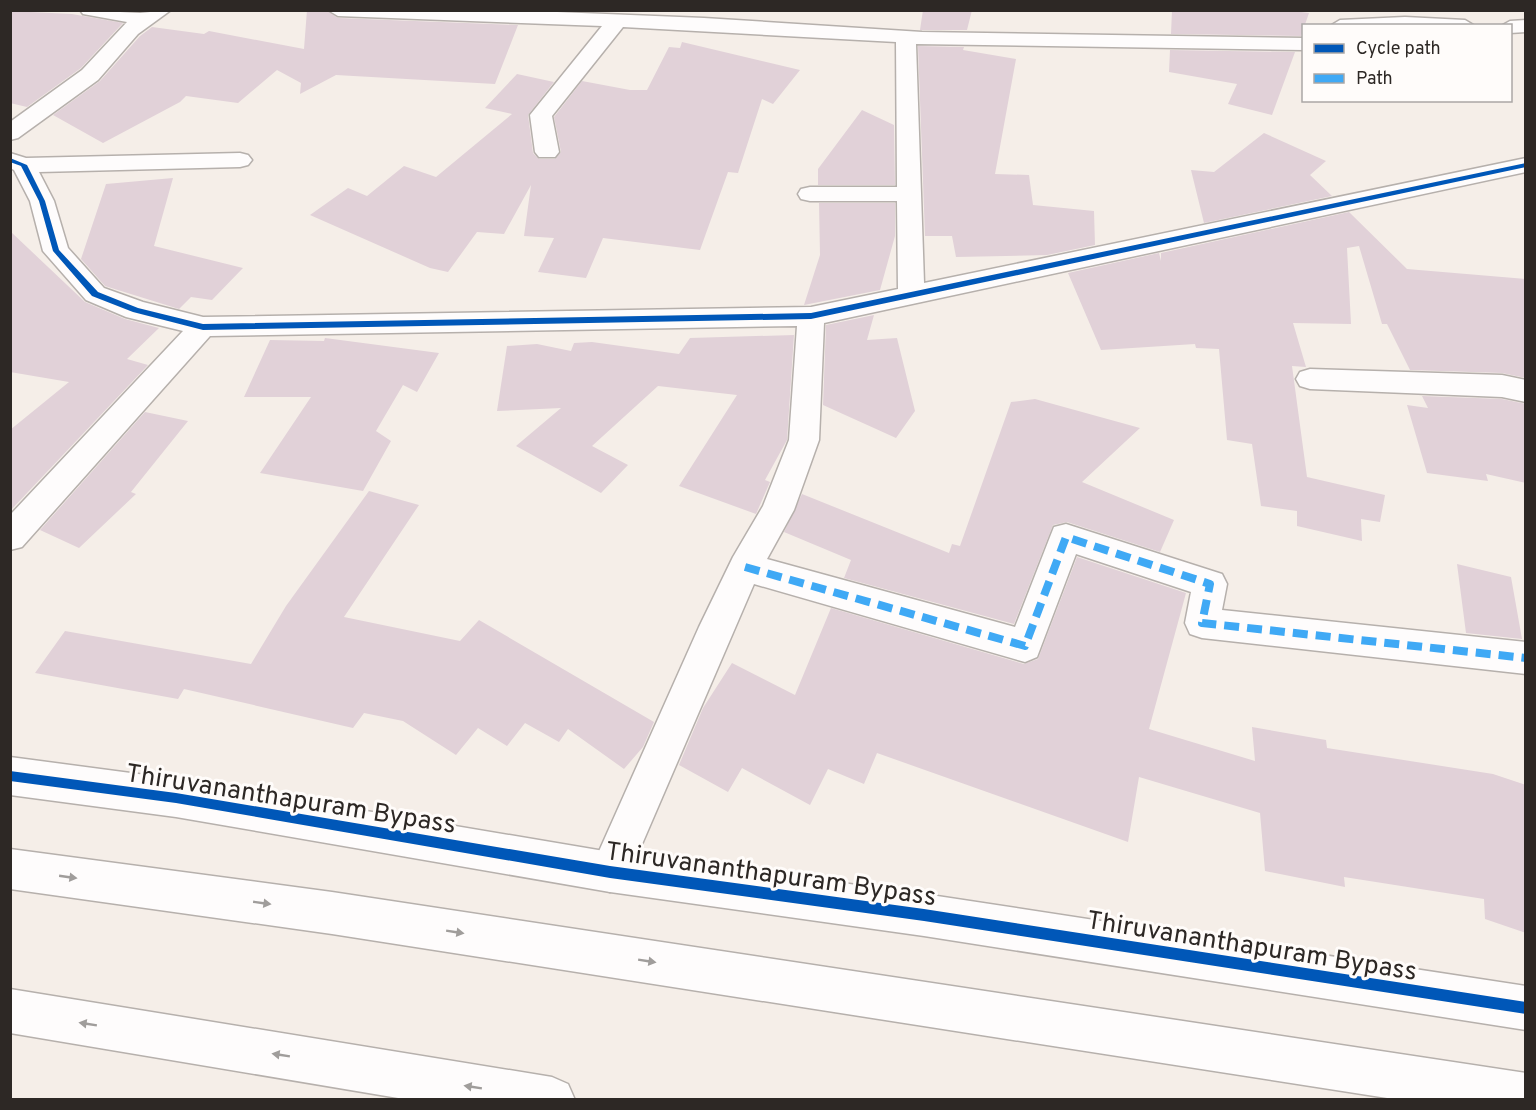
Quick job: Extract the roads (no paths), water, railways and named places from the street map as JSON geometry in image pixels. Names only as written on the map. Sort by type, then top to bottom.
[{"type":"main road","points":[[90,10],[152,15]]},
{"type":"main road","points":[[338,10],[483,13],[906,37],[1302,44]]},
{"type":"main road","points":[[10,133],[91,74],[120,45],[126,32],[152,15]]},
{"type":"main road","points":[[547,152],[541,115],[618,20]]},
{"type":"main road","points":[[1383,24],[1425,24]]},
{"type":"main road","points":[[906,37],[911,293]]},
{"type":"main road","points":[[17,162],[240,160]]},
{"type":"main road","points":[[17,162],[42,201],[56,251],[95,294],[136,310],[203,327],[811,316],[911,293],[1526,165]]},
{"type":"main road","points":[[810,194],[908,194]]},
{"type":"main road","points":[[610,872],[711,638],[745,567],[778,510],[804,440],[811,316]]},
{"type":"main road","points":[[10,537],[203,327]]},
{"type":"main road","points":[[1310,379],[1502,386],[1526,391]]},
{"type":"main road","points":[[745,567],[1025,646],[1066,537],[1210,584],[1202,623],[1526,658]]},
{"type":"main road","name":"Thiruvananthapuram Bypass","points":[[10,776],[176,798],[610,872],[924,915],[1526,1008]]},
{"type":"main road","points":[[10,869],[332,913],[1526,1096]]},
{"type":"main road","points":[[10,1011],[552,1100]]}]
